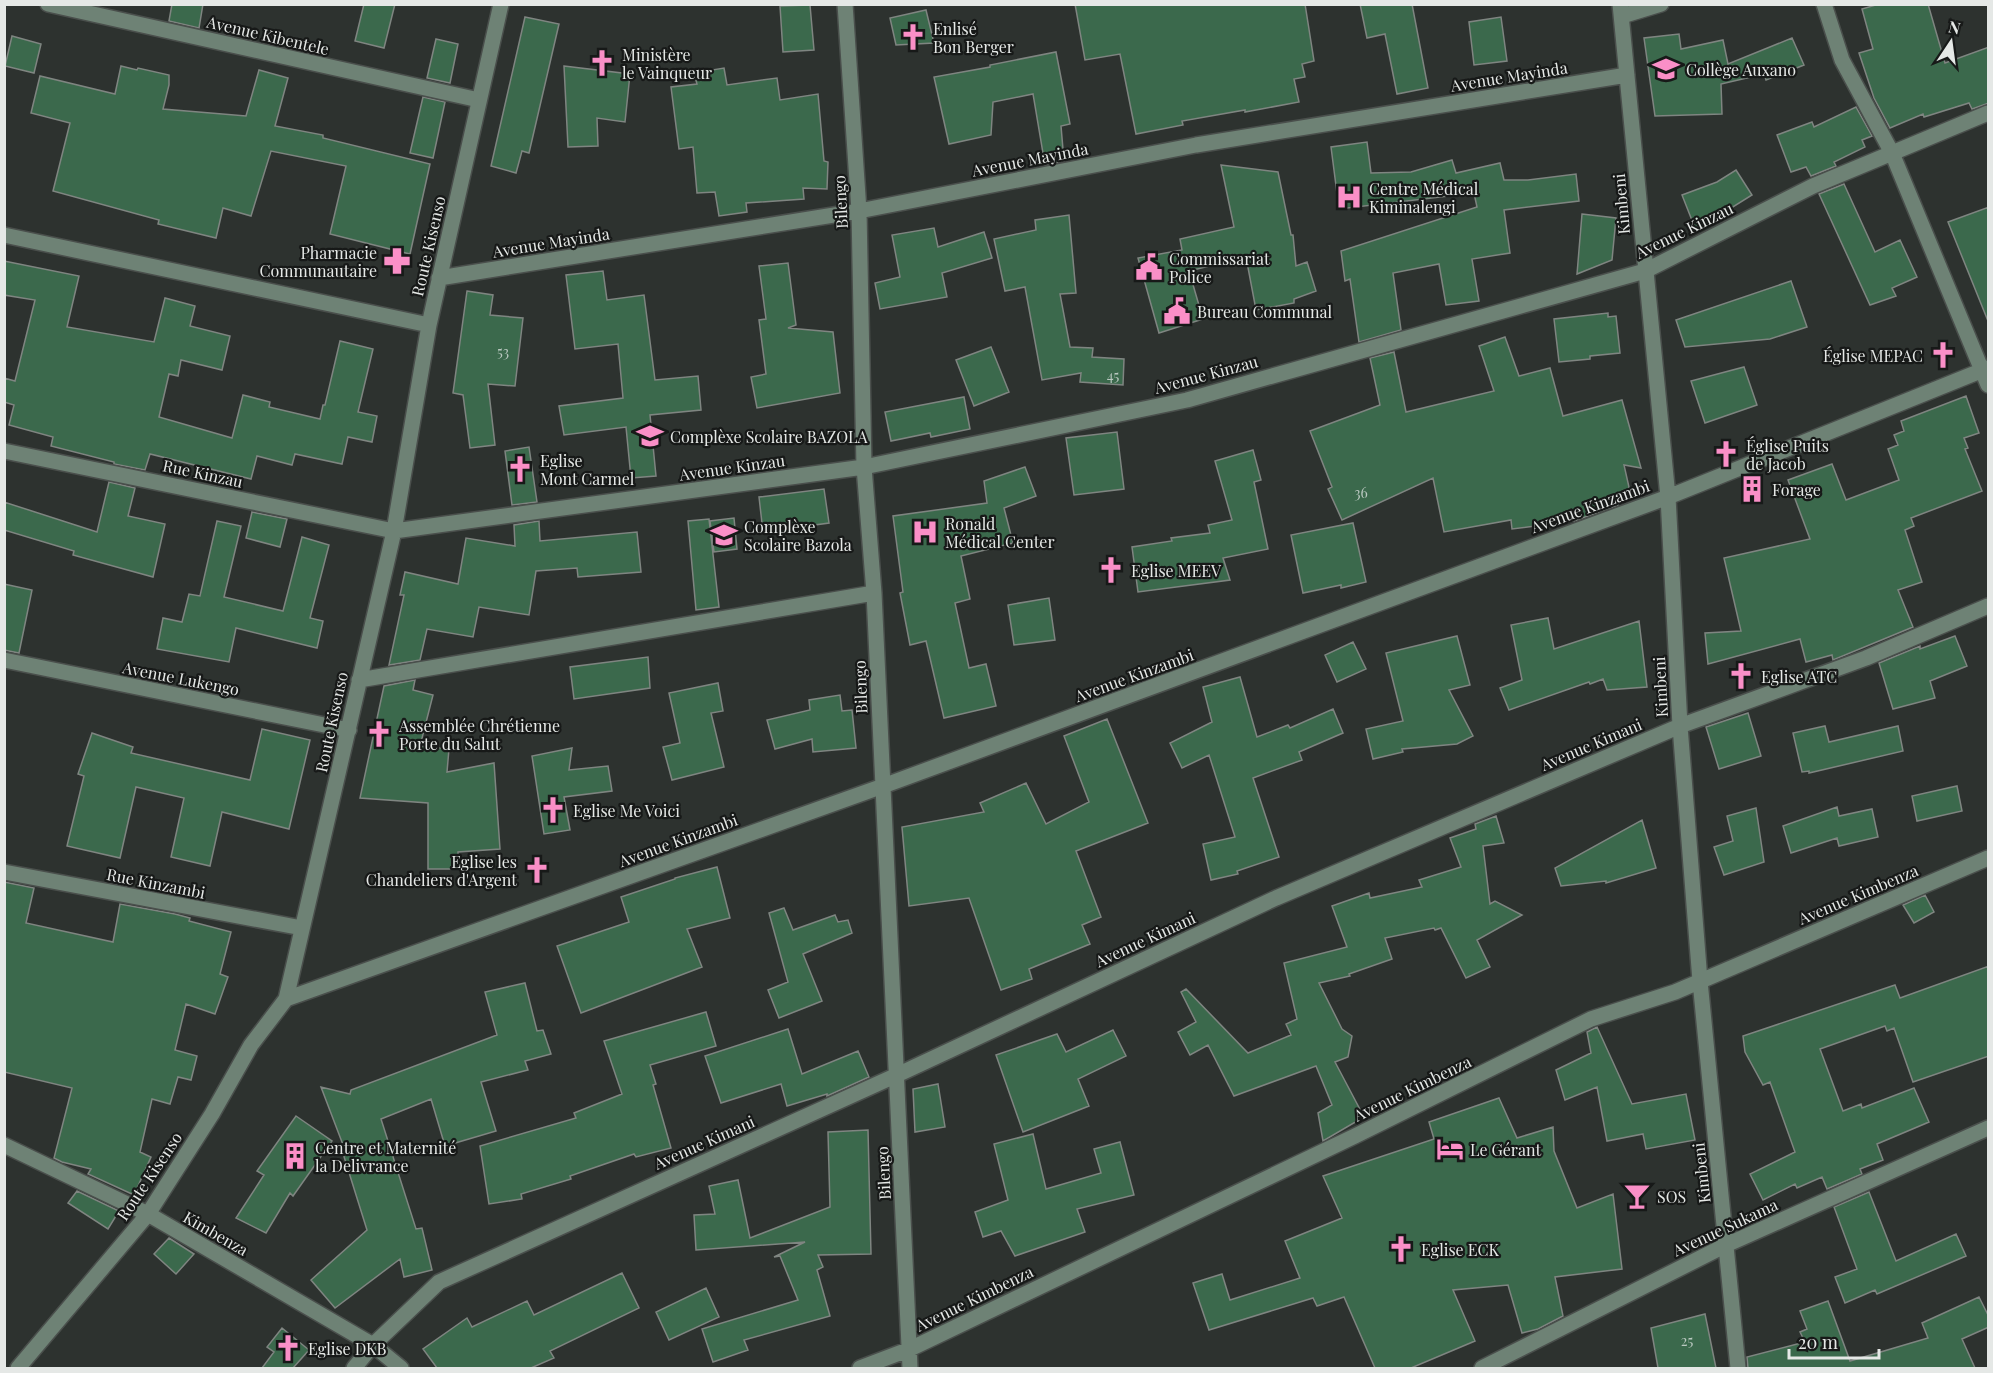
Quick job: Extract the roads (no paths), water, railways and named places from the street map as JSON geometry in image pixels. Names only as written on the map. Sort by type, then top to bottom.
[{"type":"street","name":"Avenue Kibentele","points":[[48,4],[479,100]]},
{"type":"street","name":"Route Kisenso","points":[[18,1368],[148,1214],[212,1114],[251,1045],[286,999],[394,531],[429,325],[501,4]]},
{"type":"street","name":"Bilengo","points":[[845,4],[859,211],[864,467],[874,593],[910,1368]]},
{"type":"street","points":[[1621,10],[1661,4]]},
{"type":"street","points":[[1824,4],[1842,60],[1892,153],[1987,375]]},
{"type":"street","name":"Kimbeni","points":[[1621,10],[1668,497],[1680,726],[1700,981],[1738,1368]]},
{"type":"street","name":"Avenue Mayinda","points":[[439,278],[859,211],[1196,145],[1627,75]]},
{"type":"street","name":"Avenue Kinzau","points":[[394,531],[864,467],[1187,400],[1645,271],[1813,186],[1989,113]]},
{"type":"street","points":[[4,235],[429,325]]},
{"type":"street","name":"Avenue Kinzambi","points":[[286,999],[883,786],[1668,497],[1987,375]]},
{"type":"street","name":"Rue Kinzau","points":[[4,451],[394,531]]},
{"type":"street","points":[[359,680],[874,593]]},
{"type":"street","name":"Avenue Kimani","points":[[354,1368],[372,1345],[439,1282],[897,1075],[1276,898],[1680,726],[1866,658],[1989,606]]},
{"type":"street","name":"Avenue Lukengo","points":[[4,660],[349,730]]},
{"type":"street","name":"Avenue Kimbenza","points":[[860,1368],[910,1349],[1355,1136],[1591,1019],[1675,992],[1989,858]]},
{"type":"street","name":"Rue Kinzambi","points":[[4,872],[302,928]]},
{"type":"street","name":"Avenue Sukama","points":[[1482,1368],[1726,1245],[1989,1128]]},
{"type":"street","name":"Kimbenza","points":[[4,1145],[148,1214],[372,1345],[401,1368]]},
{"type":"place","name":"Enlisé Bon Berger","points":[[913,37]]},
{"type":"place","name":"Ministère le Vainqueur","points":[[602,63]]},
{"type":"place","name":"Collège Auxano","points":[[1666,69]]},
{"type":"place","name":"Centre Médical Kiminalengi","points":[[1349,197]]},
{"type":"place","name":"Pharmacie Communautaire","points":[[397,261]]},
{"type":"place","name":"Commissariat Police","points":[[1149,267]]},
{"type":"place","name":"Bureau Communal","points":[[1177,311]]},
{"type":"place","name":"Église MEPAC","points":[[1943,355]]},
{"type":"place","name":"Complèxe Scolaire BAZOLA","points":[[650,436]]},
{"type":"place","name":"Église Puits de Jacob","points":[[1726,454]]},
{"type":"place","name":"Eglise Mont Carmel","points":[[520,469]]},
{"type":"place","name":"Forage","points":[[1752,489]]},
{"type":"place","name":"Ronald Médical Center","points":[[925,532]]},
{"type":"place","name":"Complèxe Scolaire Bazola","points":[[724,535]]},
{"type":"place","name":"Eglise MEEV","points":[[1111,570]]},
{"type":"place","name":"Eglise ATC","points":[[1741,676]]},
{"type":"place","name":"Assemblée Chrétienne Porte du Salut","points":[[379,734]]},
{"type":"place","name":"Eglise Me Voici","points":[[553,810]]},
{"type":"place","name":"Eglise les Chandeliers d'Argent","points":[[537,870]]},
{"type":"place","name":"Le Gérant","points":[[1450,1149]]},
{"type":"place","name":"Centre et Maternité la Delivrance","points":[[295,1156]]},
{"type":"place","name":"SOS","points":[[1637,1196]]},
{"type":"place","name":"Eglise ECK","points":[[1401,1249]]},
{"type":"place","name":"Eglise DKB","points":[[288,1348]]}]
